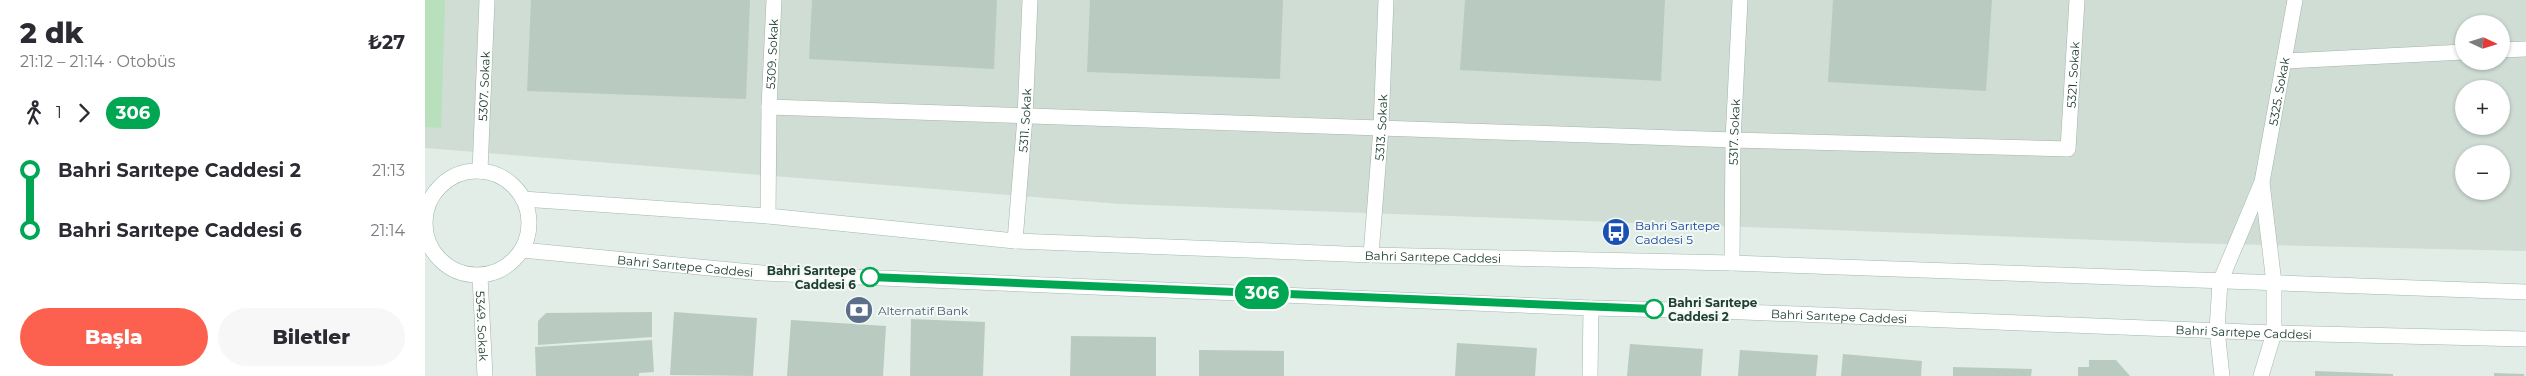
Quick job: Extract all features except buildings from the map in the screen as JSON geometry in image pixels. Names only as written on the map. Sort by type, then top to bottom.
[{"type":"main road","name":"5307. Sokak","points":[[480,171],[487,0]]},
{"type":"main road","name":"5309. Sokak","points":[[768,216],[769,107],[774,0]]},
{"type":"main road","name":"5311. Sokak","points":[[1015,241],[1025,117],[1030,0]]},
{"type":"main road","name":"5313. Sokak","points":[[1371,255],[1381,128],[1387,0]]},
{"type":"main road","name":"5317. Sokak","points":[[1731,263],[1733,140],[1740,0]]},
{"type":"main road","name":"5321. Sokak","points":[[1733,140],[2068,149],[2077,0]]},
{"type":"main road","name":"5325. Sokak","points":[[2262,182],[2295,0]]},
{"type":"main road","points":[[2510,50],[2526,49]]},
{"type":"main road","points":[[2284,61],[2455,52]]},
{"type":"main road","points":[[769,107],[1733,140]]},
{"type":"main road","points":[[480,171],[498,175],[513,185],[523,199],[529,216],[529,234],[522,250],[511,263],[497,272],[480,276],[465,274],[451,269],[439,260],[428,246],[425,229],[429,194],[446,181],[462,173],[480,171]]},
{"type":"main road","points":[[2222,376],[2217,330],[2221,282],[2262,182]]},
{"type":"main road","points":[[2261,376],[2274,333],[2275,283],[2262,182]]},
{"type":"main road","name":"Bahri Sarıtepe Caddesi","points":[[523,199],[768,216],[1015,241],[1371,255],[1731,263],[2526,292]]},
{"type":"main road","name":"Bahri Sarıtepe Caddesi","points":[[522,250],[762,273],[1591,308],[1719,310],[2274,333],[2526,339]]},
{"type":"main road","name":"5349. Sokak","points":[[480,276],[485,376]]},
{"type":"main road","points":[[1590,376],[1591,308]]},
{"type":"shaded area","points":[[425,0],[2526,0],[2526,251],[2184,243],[1121,204],[425,148]]},
{"type":"green space","points":[[425,0],[445,0],[441,128],[425,127]]},
{"type":"bus line","name":"306","points":[[870,277],[1591,308],[1654,309]]},
{"type":"place","name":"Bahri Sarıtepe Caddesi 5","points":[[1616,232]]},
{"type":"place","name":"Bahri Sarıtepe Caddesi 6","points":[[870,277]]},
{"type":"place","name":"Bahri Sarıtepe Caddesi 2","points":[[1654,309]]},
{"type":"place","name":"Alternatif Bank","points":[[859,310]]}]
